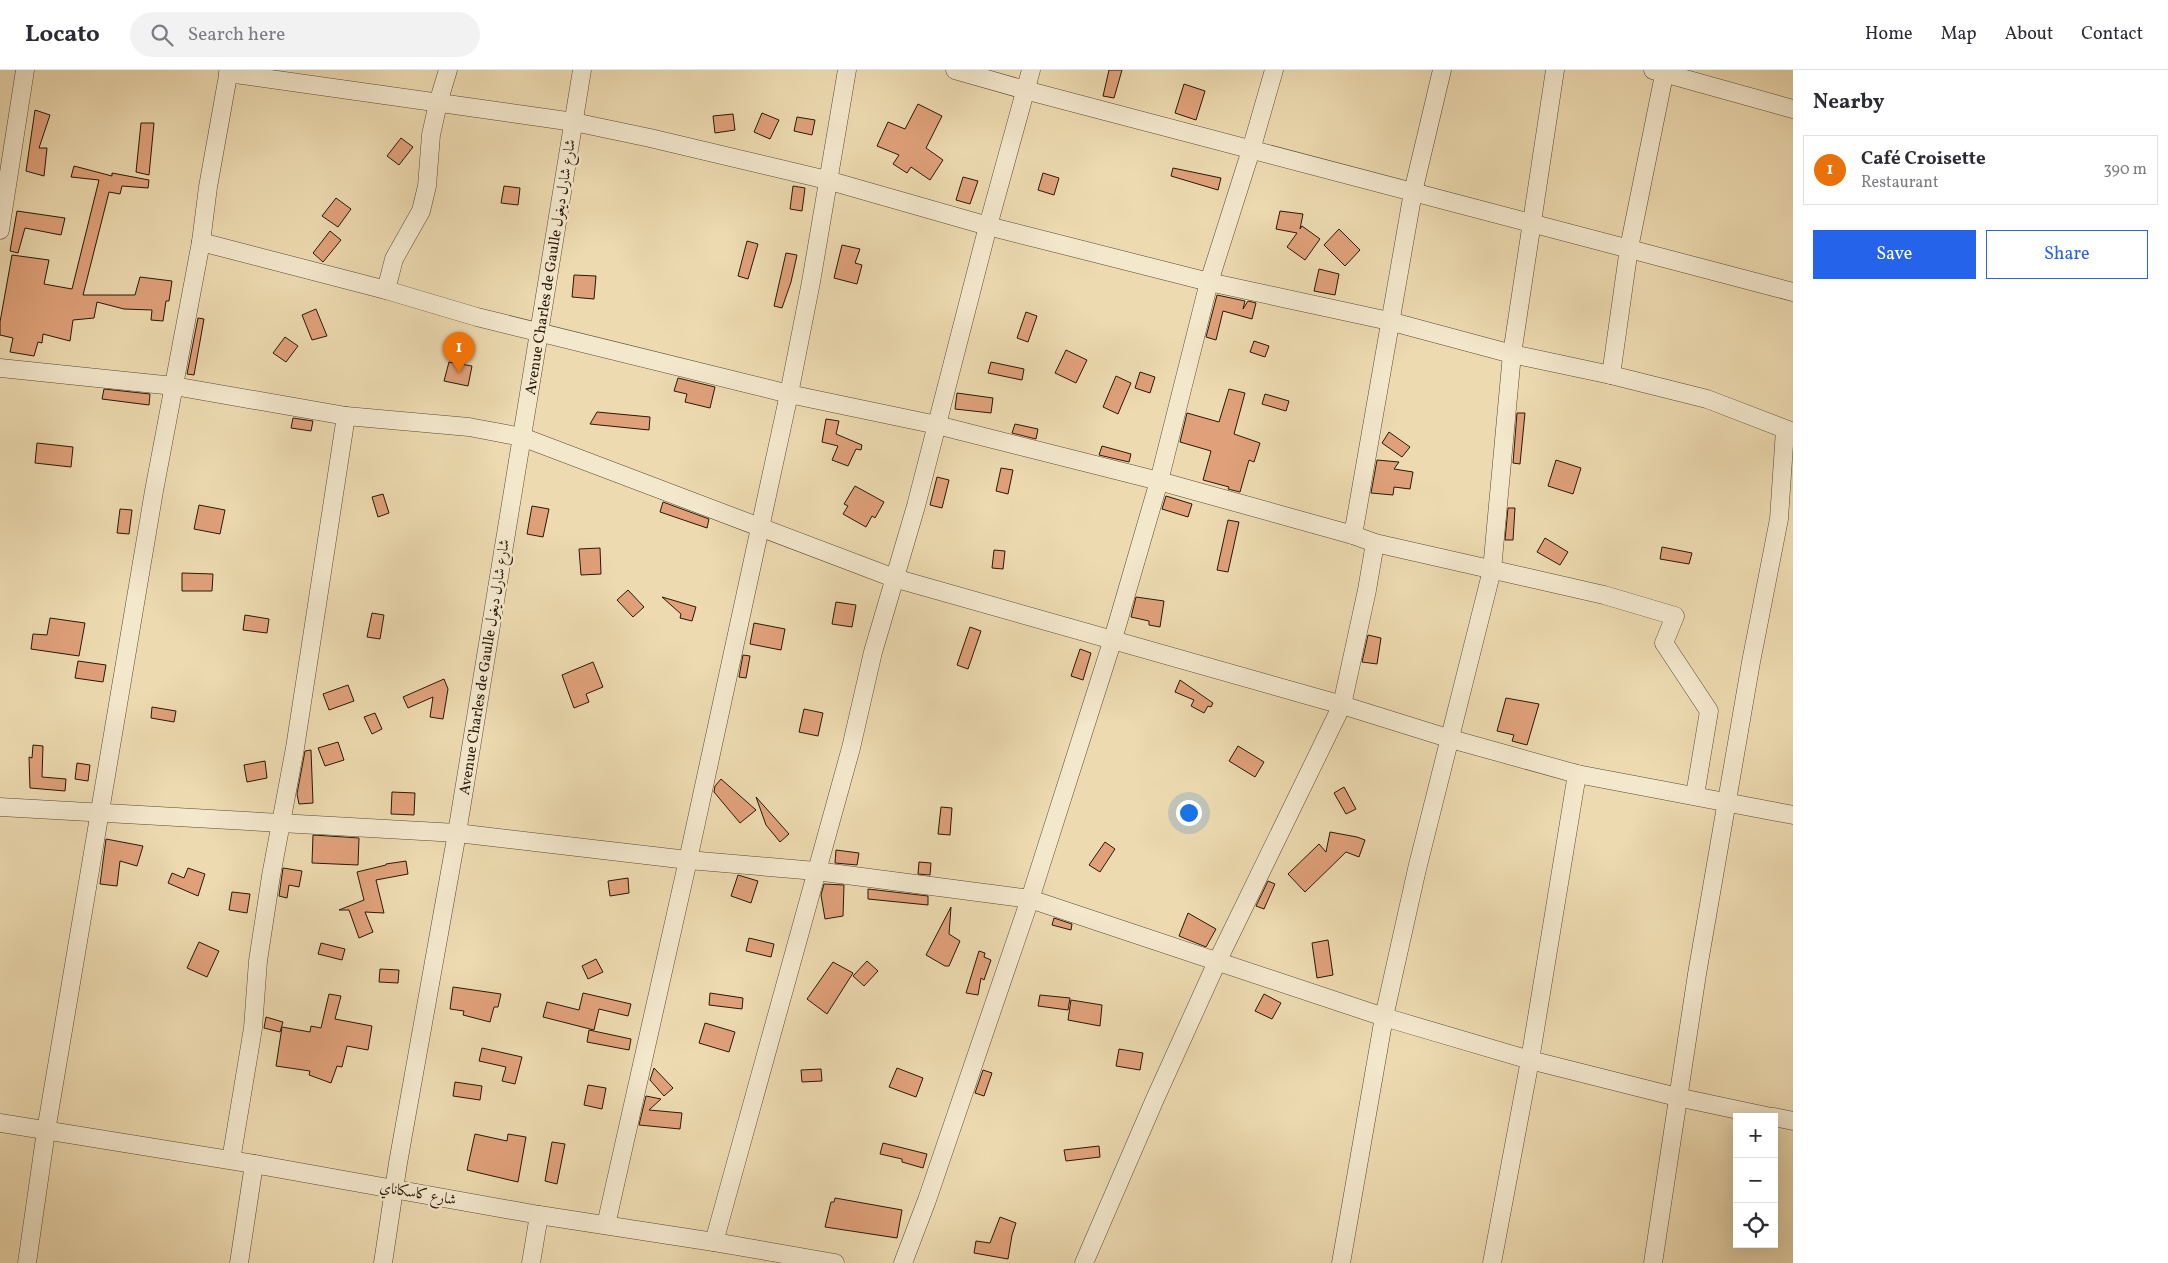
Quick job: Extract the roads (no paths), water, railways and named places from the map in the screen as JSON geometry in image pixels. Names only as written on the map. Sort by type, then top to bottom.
[{"type":"street","points":[[0,230],[25,70]]},
{"type":"street","points":[[386,290],[394,259],[421,211],[427,186],[431,135],[448,70]]},
{"type":"street","name":"Avenue Charles de Gaulle شارع شارل ديغول","points":[[383,1263],[457,833],[582,70]]},
{"type":"street","points":[[606,1225],[761,529],[811,282],[847,70]]},
{"type":"street","points":[[955,70],[1251,150],[1793,292]]},
{"type":"street","points":[[714,1242],[849,756],[873,652],[916,506],[988,226],[1031,70]]},
{"type":"street","points":[[903,1263],[930,1191],[1030,899],[1113,639],[1158,481],[1209,282],[1274,70]]},
{"type":"street","points":[[1353,535],[1413,192],[1442,70]]},
{"type":"street","points":[[1341,1263],[1384,1018],[1417,869],[1492,570],[1512,354],[1556,70]]},
{"type":"street","points":[[1611,375],[1629,248],[1661,71],[1793,109]]},
{"type":"street","points":[[27,1263],[46,1131],[154,491],[201,242],[208,187],[229,72],[307,77],[438,103],[574,122],[827,180],[988,226],[1209,282],[1389,321],[1512,354],[1611,375],[1707,399],[1789,431],[1779,518],[1751,662],[1727,801],[1677,1097],[1653,1263]]},
{"type":"street","points":[[201,242],[386,290],[540,333],[789,394],[937,425],[1158,481],[1353,535],[1375,543],[1604,595],[1675,616],[1664,643],[1709,711],[1694,795]]},
{"type":"street","points":[[0,368],[174,386],[346,416],[469,427],[522,437],[894,578],[1113,639],[1342,705],[1450,739],[1577,774],[1793,815]]},
{"type":"street","points":[[231,1160],[252,1028],[258,961],[280,822],[296,739],[346,416]]},
{"type":"street","points":[[1084,1263],[1217,962],[1342,705],[1367,590],[1375,543]]},
{"type":"street","points":[[1492,1263],[1530,1060],[1577,774]]},
{"type":"street","points":[[0,807],[457,833],[688,860],[816,871],[1030,899],[1384,1018],[1530,1060],[1677,1097],[1754,1113]]},
{"type":"street","points":[[1778,1118],[1793,1121]]},
{"type":"street","name":"شارع كاسكاناي","points":[[0,1123],[231,1160],[539,1215],[835,1263]]},
{"type":"street","points":[[239,1263],[254,1164]]},
{"type":"street","points":[[531,1263],[539,1215]]},
{"type":"place","name":"Café Croisette","points":[[459,373]]}]
